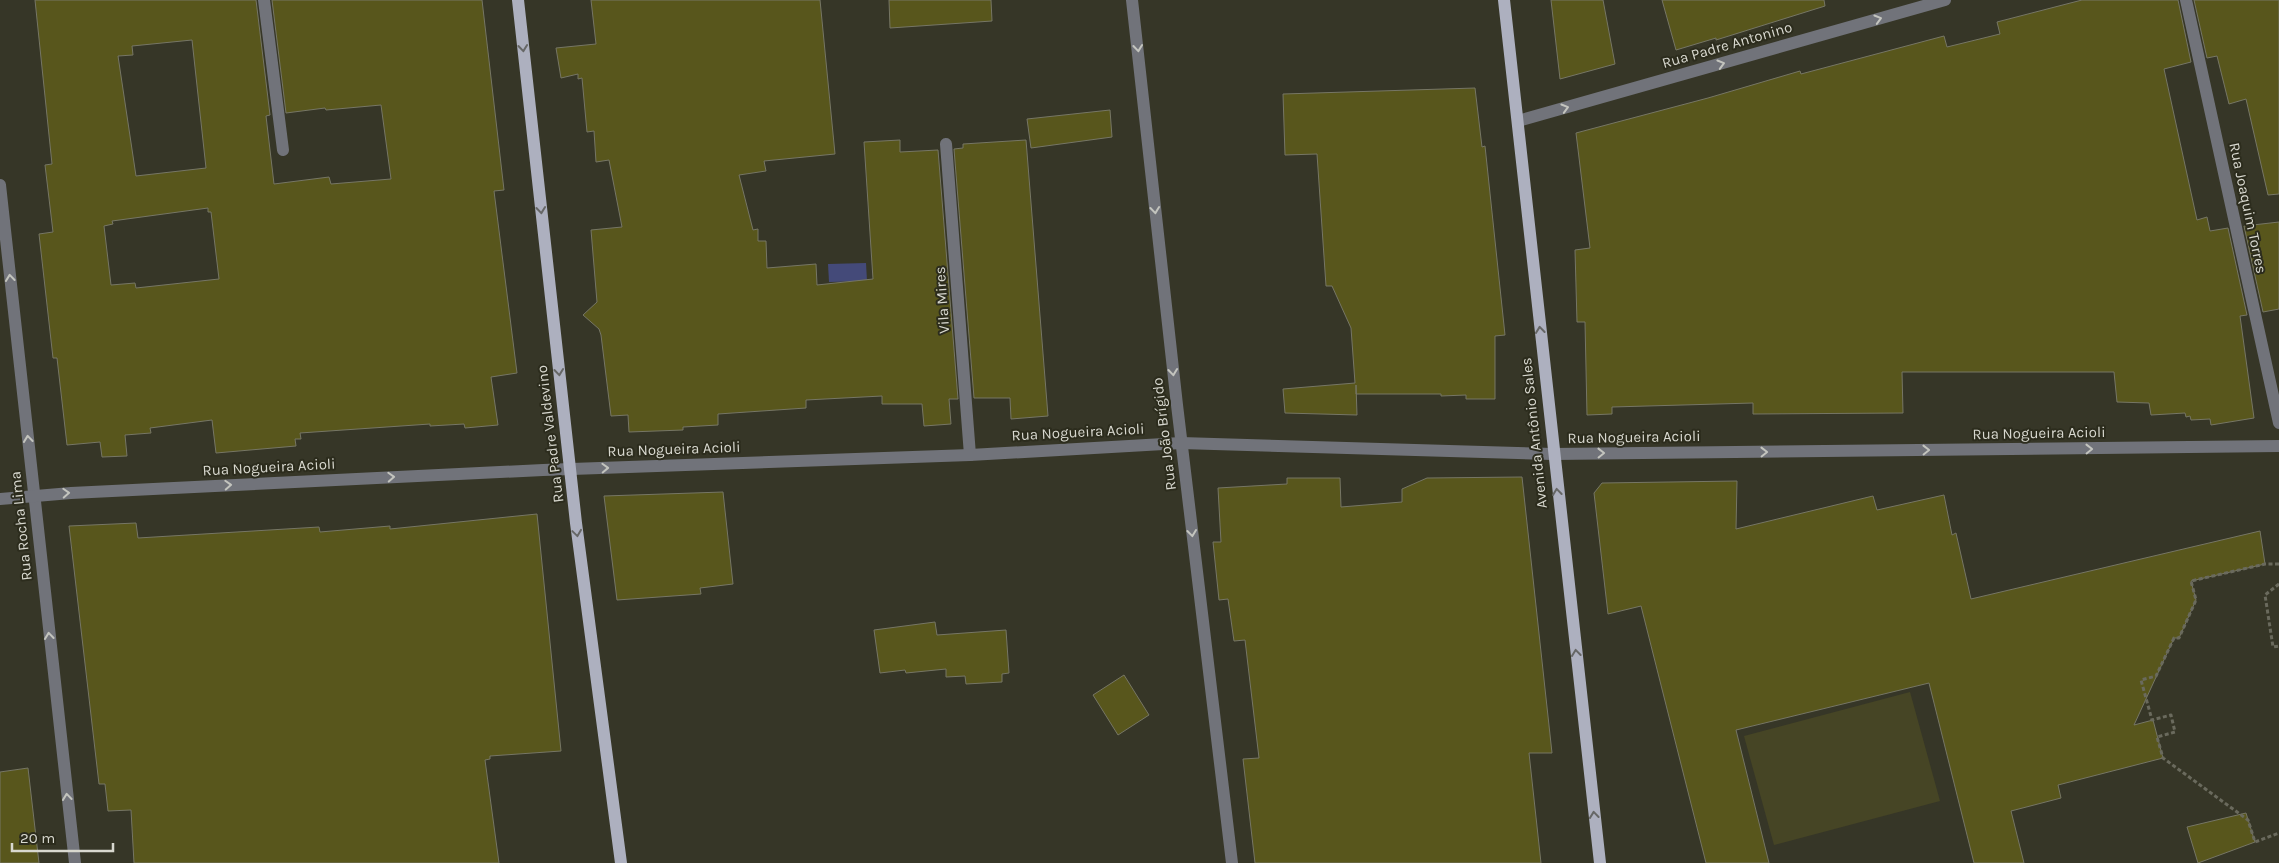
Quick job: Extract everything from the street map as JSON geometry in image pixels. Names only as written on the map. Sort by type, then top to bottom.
[{"type":"main road","name":"Rua Padre Valdevino","points":[[518,0],[571,469],[621,863]]},
{"type":"main road","name":"Avenida Antônio Sales","points":[[1504,0],[1600,863]]},
{"type":"street","points":[[264,0],[283,150]]},
{"type":"street","name":"Rua João Brígido","points":[[1132,0],[1181,443],[1232,863]]},
{"type":"street","name":"Rua Padre Antonino","points":[[1518,121],[1945,0]]},
{"type":"street","name":"Rua Joaquim Torres","points":[[2186,0],[2279,423]]},
{"type":"street","name":"Vila Mires","points":[[946,144],[970,455]]},
{"type":"street","name":"Rua Rocha Lima","points":[[0,185],[74,863]]},
{"type":"street","name":"Rua Nogueira Acioli","points":[[0,499],[34,495],[571,469],[970,455],[1181,443],[1553,454],[2279,446]]},
{"type":"path","points":[[2279,564],[2265,564],[2191,581],[2196,600],[2179,638],[2174,638],[2156,676],[2141,680],[2152,720],[2170,715],[2175,732],[2157,737],[2163,758],[2248,820],[2255,842],[2279,833]]},
{"type":"path","points":[[2279,584],[2264,595],[2273,647],[2279,646]]},
{"type":"shaded area","points":[[1910,692],[1940,801],[1774,845],[1744,736]]},
{"type":"water","points":[[866,263],[867,281],[829,282],[828,264]]},
{"type":"building","points":[[35,0],[256,0],[270,115],[266,116],[274,184],[329,177],[331,184],[391,179],[381,105],[326,110],[325,108],[286,113],[272,0],[482,0],[504,190],[494,191],[517,373],[491,377],[498,425],[465,428],[464,424],[430,426],[430,424],[300,433],[301,439],[295,439],[296,446],[216,453],[212,420],[150,428],[151,433],[125,435],[127,456],[102,457],[100,442],[67,445],[57,358],[53,358],[39,234],[53,232],[45,165],[52,164]],"holes":[[[192,40],[206,168],[136,176],[118,56],[133,55],[132,46]],[[208,208],[208,212],[211,212],[219,279],[136,288],[135,283],[111,285],[104,226],[113,224],[112,221]]]},
{"type":"building","points":[[591,0],[820,0],[835,154],[764,161],[766,171],[739,175],[753,230],[758,229],[758,241],[766,241],[767,268],[816,264],[817,285],[873,279],[864,142],[900,140],[900,152],[938,150],[958,399],[949,399],[951,424],[924,426],[922,404],[882,404],[882,396],[806,400],[806,408],[718,414],[718,425],[683,427],[683,430],[629,432],[628,415],[611,416],[601,335],[599,329],[583,315],[597,302],[591,230],[622,227],[609,160],[596,162],[594,131],[587,132],[582,78],[578,79],[578,74],[561,78],[556,48],[596,44]]},
{"type":"building","points":[[889,0],[991,0],[992,21],[890,28]]},
{"type":"building","points":[[1551,0],[1603,0],[1615,64],[1560,79]]},
{"type":"building","points":[[1662,0],[1824,0],[1825,6],[1716,40],[1716,38],[1676,50]]},
{"type":"building","points":[[2082,0],[2178,0],[2191,62],[2164,69],[2197,220],[2207,217],[2210,231],[2228,228],[2247,315],[2240,316],[2254,418],[2211,425],[2210,419],[2191,420],[2190,416],[2186,417],[2185,413],[2151,415],[2149,403],[2117,402],[2114,372],[1902,372],[1903,413],[1753,414],[1753,403],[1612,407],[1612,414],[1587,415],[1585,322],[1577,322],[1575,250],[1590,248],[1576,133],[1800,71],[1801,74],[1944,36],[1947,47],[2000,34],[1997,22]]},
{"type":"building","points":[[2194,0],[2279,0],[2279,194],[2268,195],[2246,99],[2229,104],[2217,56],[2207,58]]},
{"type":"building","points":[[1475,88],[1482,147],[1485,146],[1505,335],[1495,336],[1495,399],[1466,399],[1466,395],[1441,396],[1441,394],[1356,394],[1357,415],[1285,413],[1283,389],[1355,383],[1351,328],[1332,286],[1326,286],[1317,154],[1285,155],[1283,94]]},
{"type":"building","points":[[1110,110],[1112,137],[1031,148],[1027,119]]},
{"type":"building","points":[[1026,140],[1048,416],[1011,419],[1010,398],[974,398],[954,149],[963,148],[963,144]]},
{"type":"building","points":[[2279,222],[2279,309],[2263,312],[2244,226]]},
{"type":"building","points":[[1522,477],[1552,753],[1529,753],[1541,863],[1255,863],[1243,759],[1259,758],[1245,640],[1234,641],[1228,599],[1219,600],[1213,542],[1221,542],[1218,488],[1287,484],[1287,478],[1340,478],[1341,507],[1402,502],[1402,489],[1427,478]]},
{"type":"building","points":[[1737,481],[1736,529],[1873,496],[1877,510],[1944,495],[1952,535],[1956,533],[1971,599],[2260,531],[2265,564],[2191,581],[2196,600],[2179,638],[2174,638],[2134,725],[2153,720],[2163,758],[2058,785],[2061,798],[2011,811],[2024,863],[1974,863],[1929,683],[1736,730],[1769,863],[1706,863],[1641,606],[1608,614],[1594,493],[1602,483]]},
{"type":"building","points":[[723,492],[733,584],[700,588],[701,594],[617,600],[604,496]]},
{"type":"building","points":[[537,514],[561,751],[490,756],[490,759],[485,760],[499,863],[134,863],[131,810],[108,811],[105,784],[99,784],[69,526],[136,523],[138,538],[319,527],[320,532],[390,526],[390,529]]},
{"type":"building","points":[[935,622],[937,635],[1006,630],[1009,673],[1002,674],[1002,682],[966,684],[965,676],[946,677],[946,669],[906,673],[905,670],[880,673],[874,630]]},
{"type":"building","points":[[1124,675],[1149,715],[1118,735],[1093,695]]},
{"type":"building","points":[[28,768],[39,863],[0,863],[0,772]]},
{"type":"building","points":[[2246,813],[2255,842],[2198,863],[2187,827]]}]
